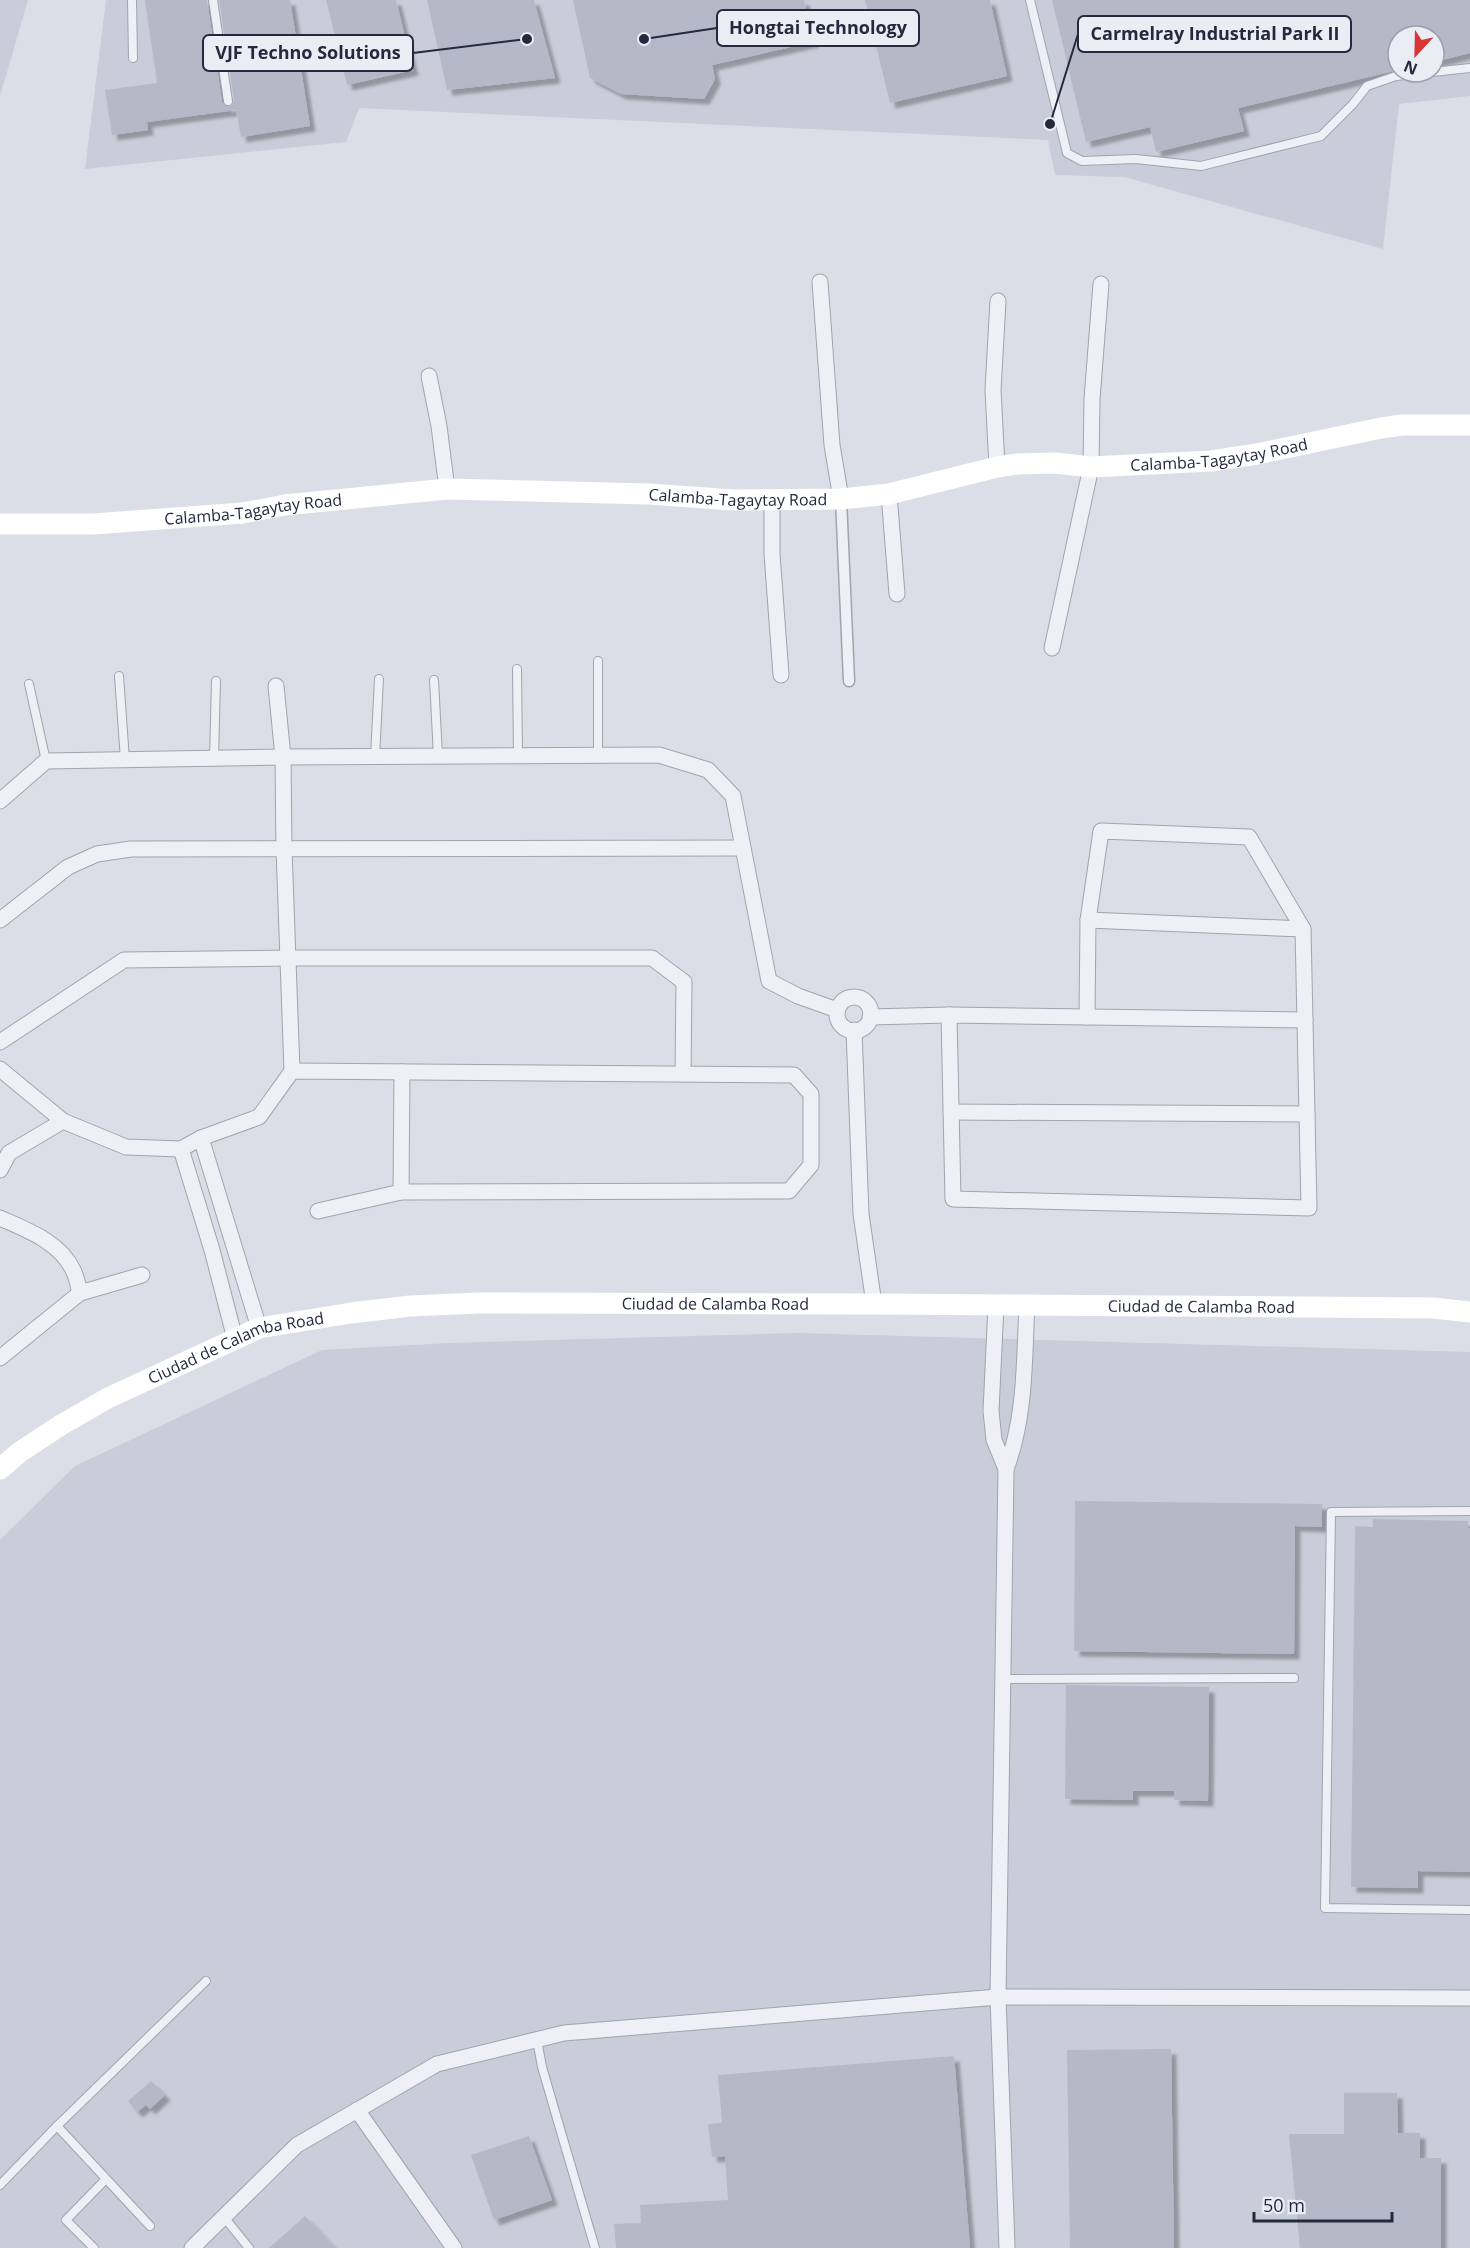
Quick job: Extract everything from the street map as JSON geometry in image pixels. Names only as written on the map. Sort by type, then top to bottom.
[{"type":"main road","name":"Calamba-Tagaytay Road","points":[[0,524],[93,524],[243,513],[285,505],[447,489],[649,494],[733,500],[840,499],[890,494],[997,467],[1054,463],[1091,467],[1211,461],[1402,425],[1470,425]]},
{"type":"main road","name":"Ciudad de Calamba Road","points":[[0,1469],[20,1452],[61,1425],[108,1398],[259,1328],[410,1306],[478,1303],[874,1304],[1433,1308],[1470,1312]]},
{"type":"street","points":[[820,282],[832,445],[840,499],[849,681]]},
{"type":"street","points":[[1052,648],[1091,467],[1092,399],[1101,284]]},
{"type":"street","points":[[997,467],[993,390],[998,301]]},
{"type":"street","points":[[429,376],[439,426],[447,489]]},
{"type":"street","points":[[890,494],[897,594]]},
{"type":"street","points":[[772,499],[772,554],[781,675]]},
{"type":"street","points":[[0,1069],[63,1120],[126,1147],[181,1149],[201,1138],[259,1117],[292,1071],[283,757],[276,686]]},
{"type":"street","points":[[0,801],[46,761],[659,755],[708,770],[733,796],[769,981],[798,996],[837,1010]]},
{"type":"street","points":[[949,1015],[953,1199],[1309,1208],[1303,929],[1249,837],[1101,831],[1088,920],[1087,1017]]},
{"type":"street","points":[[0,920],[68,867],[97,854],[131,849],[742,848]]},
{"type":"street","points":[[1088,920],[1303,929]]},
{"type":"street","points":[[0,1042],[124,960],[652,958],[684,982],[683,1074]]},
{"type":"street","points":[[861,998],[870,1009],[870,1017],[868,1024],[862,1029],[847,1029],[837,1018],[837,1010],[840,1003],[846,999],[861,998]]},
{"type":"street","points":[[870,1017],[949,1015],[1305,1020]]},
{"type":"street","points":[[854,1030],[861,1214],[874,1304]]},
{"type":"street","points":[[292,1071],[795,1075],[811,1094],[811,1165],[789,1191],[400,1192],[318,1211]]},
{"type":"street","points":[[400,1192],[402,1072]]},
{"type":"street","points":[[951,1112],[1307,1114]]},
{"type":"street","points":[[0,1170],[9,1153],[63,1120]]},
{"type":"street","points":[[201,1138],[259,1328]]},
{"type":"street","points":[[181,1149],[212,1250],[235,1339]]},
{"type":"street","points":[[0,1218],[33,1233],[57,1248],[73,1270],[80,1293]]},
{"type":"street","points":[[0,1358],[80,1293],[142,1275]]},
{"type":"street","points":[[996,1305],[991,1411],[994,1440],[1006,1468]]},
{"type":"street","points":[[1007,2248],[998,1997],[1006,1468],[1016,1443],[1022,1405],[1027,1305]]},
{"type":"street","points":[[192,2248],[297,2145],[357,2110],[437,2064],[564,2033],[998,1997],[1470,1998]]},
{"type":"street","points":[[357,2110],[454,2248]]},
{"type":"lane","points":[[132,0],[133,58]]},
{"type":"lane","points":[[213,0],[228,101]]},
{"type":"lane","points":[[1030,0],[1067,153],[1082,161],[1136,159],[1201,166],[1321,136],[1353,104],[1367,86],[1396,76],[1470,68]]},
{"type":"lane","points":[[598,661],[598,755]]},
{"type":"lane","points":[[517,669],[518,756]]},
{"type":"lane","points":[[119,676],[125,760]]},
{"type":"lane","points":[[375,757],[379,679]]},
{"type":"lane","points":[[434,680],[438,756]]},
{"type":"lane","points":[[214,759],[216,681]]},
{"type":"lane","points":[[29,684],[46,761]]},
{"type":"lane","points":[[1470,1510],[1331,1512],[1325,1908],[1470,1910]]},
{"type":"lane","points":[[1002,1679],[1294,1678]]},
{"type":"lane","points":[[0,2186],[57,2126],[206,1981]]},
{"type":"lane","points":[[537,2040],[542,2067],[595,2248]]},
{"type":"lane","points":[[57,2126],[150,2226]]},
{"type":"lane","points":[[94,2248],[66,2220],[106,2179]]},
{"type":"lane","points":[[224,2217],[249,2248]]},
{"type":"shaded area","points":[[0,0],[28,0],[0,96]]},
{"type":"shaded area","points":[[106,0],[1470,0],[1470,96],[1399,104],[1383,249],[1124,177],[1055,175],[1048,140],[359,108],[346,142],[85,169]]},
{"type":"shaded area","points":[[798,1333],[1470,1352],[1470,2248],[0,2248],[0,1540],[75,1466],[322,1350],[449,1343]]},
{"type":"building","points":[[145,0],[207,0],[222,102],[228,107],[234,100],[219,0],[290,0],[310,126],[241,137],[236,110],[147,122],[148,130],[112,135],[105,90],[157,83]]},
{"type":"building","points":[[326,0],[396,0],[413,70],[347,85]]},
{"type":"building","points":[[427,0],[534,0],[555,78],[447,90]]},
{"type":"building","points":[[573,0],[804,0],[813,42],[712,65],[715,79],[704,99],[621,94],[590,78]]},
{"type":"building","points":[[865,0],[990,0],[1007,76],[890,103]]},
{"type":"building","points":[[1052,0],[1470,0],[1470,53],[1446,59],[1446,24],[1386,24],[1386,73],[1238,108],[1244,131],[1156,152],[1150,127],[1086,142]]},
{"type":"building","points":[[1075,1501],[1322,1504],[1322,1527],[1295,1526],[1294,1654],[1074,1651]]},
{"type":"building","points":[[1373,1519],[1468,1521],[1468,1528],[1470,1528],[1470,1872],[1418,1871],[1418,1888],[1351,1887],[1355,1526],[1373,1527]]},
{"type":"building","points":[[1066,1685],[1209,1687],[1208,1801],[1174,1800],[1174,1791],[1133,1791],[1133,1800],[1065,1799]]},
{"type":"building","points":[[1171,2049],[1174,2248],[1070,2248],[1067,2050]]},
{"type":"building","points":[[954,2056],[970,2248],[616,2248],[614,2224],[641,2223],[640,2205],[728,2200],[725,2156],[712,2157],[708,2124],[722,2123],[718,2075]]},
{"type":"building","points":[[151,2081],[165,2095],[150,2109],[146,2105],[137,2112],[128,2101]]},
{"type":"building","points":[[1344,2093],[1397,2093],[1398,2133],[1420,2133],[1420,2158],[1441,2158],[1441,2248],[1300,2248],[1289,2134],[1344,2134]]},
{"type":"building","points":[[529,2136],[552,2200],[494,2220],[471,2155]]},
{"type":"building","points":[[305,2216],[335,2248],[269,2248]]},
{"type":"place","name":"VJF Techno Solutions","points":[[527,39]]},
{"type":"place","name":"Hongtai Technology","points":[[644,39]]},
{"type":"place","name":"Carmelray Industrial Park II","points":[[1050,124]]}]
